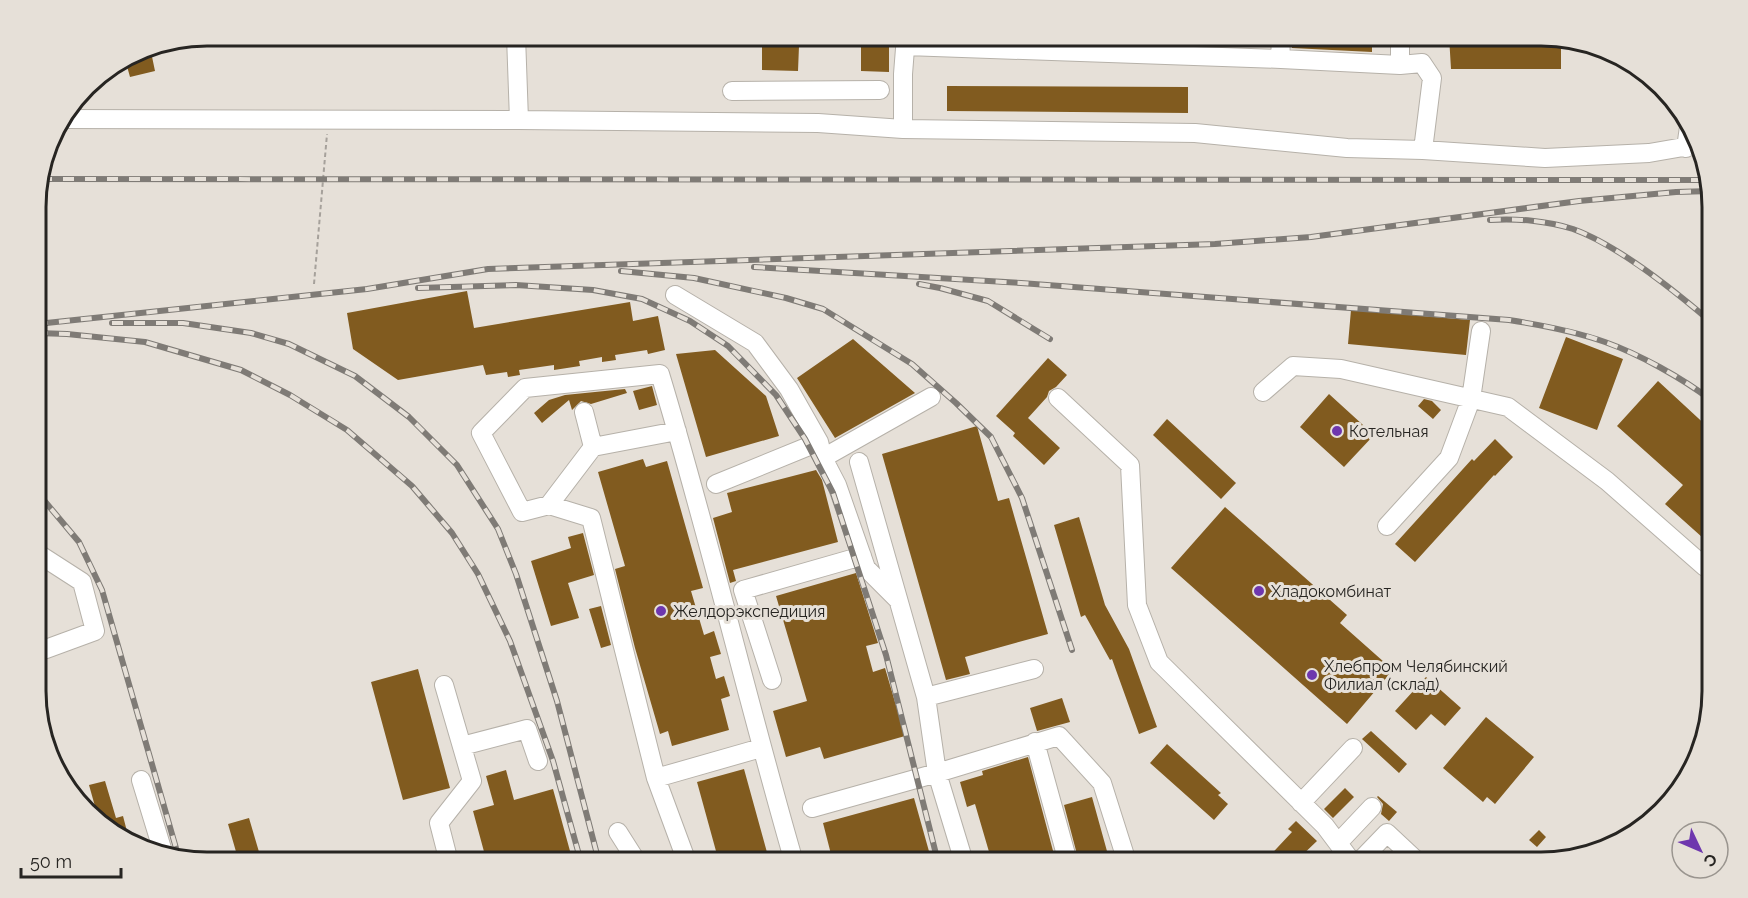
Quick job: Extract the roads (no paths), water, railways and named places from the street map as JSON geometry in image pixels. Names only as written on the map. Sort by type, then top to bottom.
[{"type":"street","points":[[516,46],[519,120]]},
{"type":"street","points":[[903,129],[906,46]]},
{"type":"street","points":[[1010,46],[1400,64],[1422,63],[1432,78],[1423,150]]},
{"type":"street","points":[[1280,46],[1281,59]]},
{"type":"street","points":[[1400,46],[1400,64]]},
{"type":"street","points":[[818,90],[819,123]]},
{"type":"street","points":[[732,91],[880,90]]},
{"type":"street","points":[[73,119],[819,123],[903,129],[1195,133],[1347,148],[1423,150],[1545,158],[1649,153],[1689,146]]},
{"type":"street","points":[[675,295],[754,343],[789,389],[837,485],[866,568],[899,600]]},
{"type":"street","points":[[1387,526],[1449,458],[1471,399],[1480,331]]},
{"type":"street","points":[[1263,392],[1293,366],[1341,369],[1508,407],[1607,480],[1702,560]]},
{"type":"street","points":[[683,852],[656,778],[591,518],[549,505],[522,512],[481,433],[525,388],[660,374],[791,852]]},
{"type":"street","points":[[717,484],[821,450],[931,397]]},
{"type":"street","points":[[1058,398],[1130,465],[1137,605],[1159,662],[1325,826],[1344,851]]},
{"type":"street","points":[[584,412],[593,447]]},
{"type":"street","points":[[549,505],[593,447],[677,431]]},
{"type":"street","points":[[860,462],[926,697],[937,773],[961,851]]},
{"type":"street","points":[[772,680],[743,590],[862,556]]},
{"type":"street","points":[[46,559],[82,582],[95,631],[46,650]]},
{"type":"street","points":[[926,697],[1034,669]]},
{"type":"street","points":[[444,685],[472,781],[439,823],[446,852]]},
{"type":"street","points":[[462,746],[527,729],[538,761]]},
{"type":"street","points":[[812,808],[1059,736],[1102,783],[1124,851]]},
{"type":"street","points":[[1035,742],[1065,851]]},
{"type":"street","points":[[656,778],[761,748]]},
{"type":"street","points":[[1301,803],[1353,748]]},
{"type":"street","points":[[141,780],[161,844]]},
{"type":"street","points":[[1338,843],[1372,807]]},
{"type":"street","points":[[618,832],[630,852]]},
{"type":"street","points":[[1369,851],[1387,833],[1406,851]]},
{"type":"railway","points":[[50,179],[1699,180]]},
{"type":"railway","points":[[47,323],[367,289],[488,269],[1215,244],[1311,237],[1579,201],[1701,191]]},
{"type":"railway","points":[[1490,220],[1543,222],[1563,226],[1590,236],[1627,257],[1702,315]]},
{"type":"railway","points":[[754,267],[1021,283],[1509,320],[1545,326],[1618,347],[1660,367],[1702,394]]},
{"type":"railway","points":[[621,271],[694,278],[786,298],[823,309],[912,364],[991,437],[1022,498],[1072,650]]},
{"type":"railway","points":[[919,284],[988,301],[1050,339]]},
{"type":"railway","points":[[418,288],[516,285],[593,290],[642,299],[690,321],[728,346],[776,395],[805,439],[833,493],[886,655],[935,851]]},
{"type":"railway","points":[[112,323],[183,323],[251,333],[289,344],[355,376],[409,417],[457,465],[498,529],[516,574],[557,701],[596,852]]},
{"type":"railway","points":[[47,333],[145,342],[241,370],[290,395],[347,430],[412,486],[452,533],[478,574],[510,641],[553,761],[578,852]]},
{"type":"railway","points":[[46,503],[79,542],[102,590],[176,848]]},
{"type":"place","name":"Котельная","points":[[1337,431]]},
{"type":"place","name":"Хладокомбинат","points":[[1259,591]]},
{"type":"place","name":"Желдорэкспедиция","points":[[661,611]]},
{"type":"place","name":"Хлебпром Челябинский Филиал (склад)","points":[[1312,675]]}]
